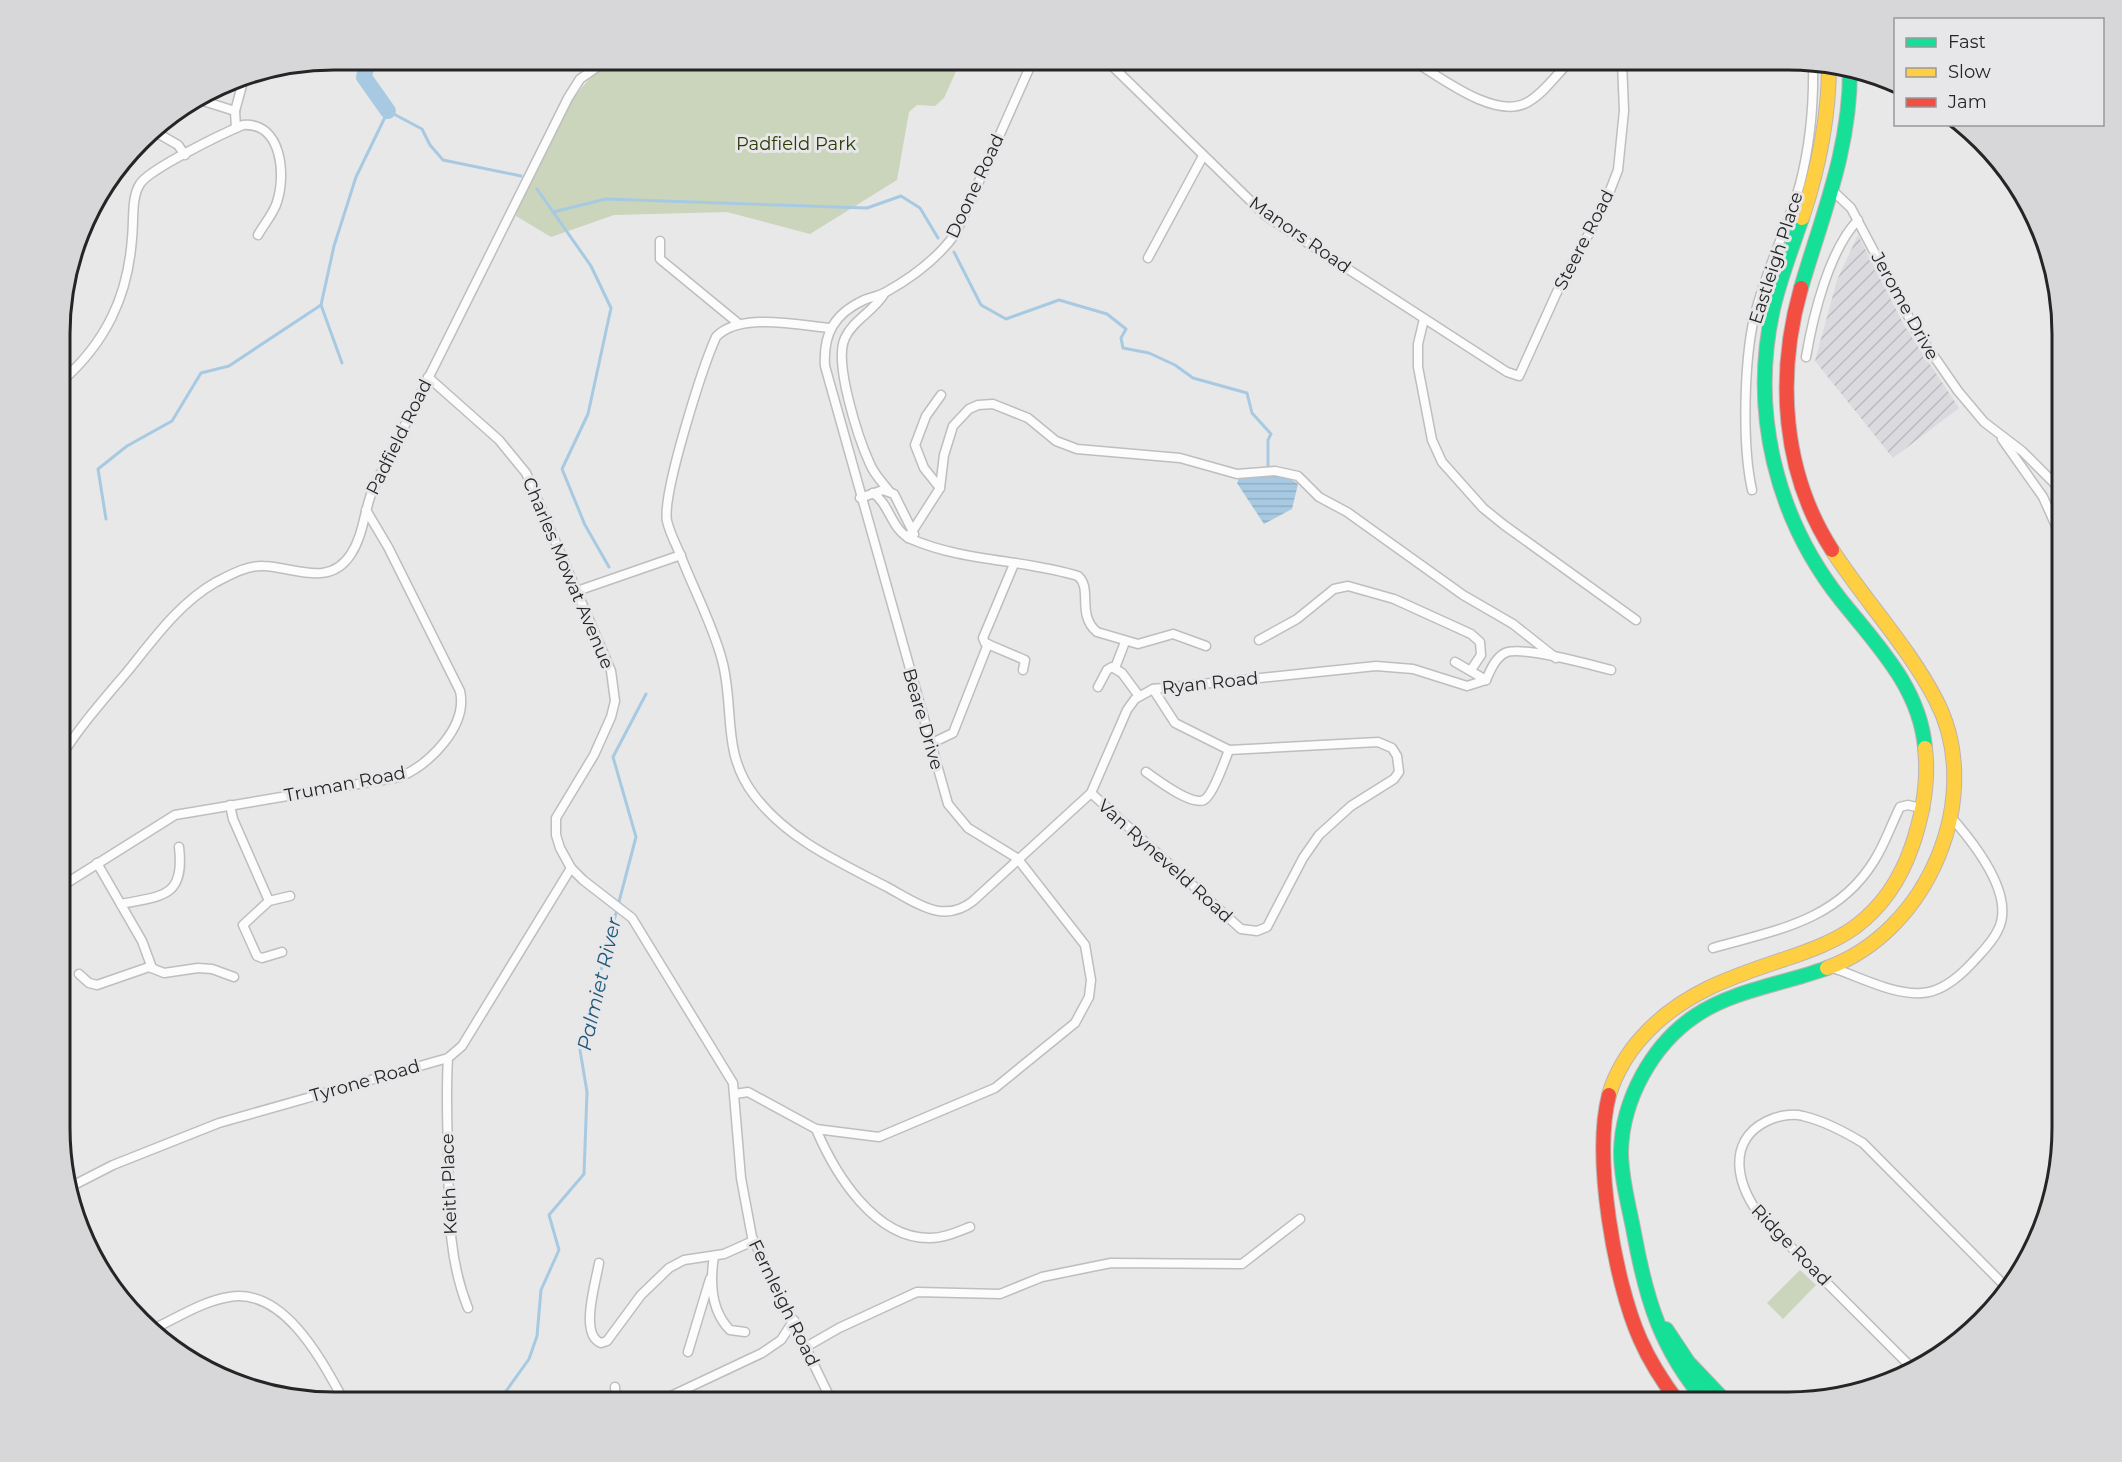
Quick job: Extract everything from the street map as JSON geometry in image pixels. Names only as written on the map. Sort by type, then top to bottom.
[{"type":"highway","points":[[1671,1392],[1648,1361],[1631,1323],[1624,1299],[1603,1169],[1602,1140],[1615,1080],[1637,1040],[1654,1022],[1683,998],[1724,979],[1823,946],[1856,926],[1885,897],[1898,878],[1907,860],[1925,809],[1928,769],[1926,745],[1914,702],[1900,675],[1823,575],[1807,548],[1779,482],[1771,443],[1765,383],[1772,317],[1824,147],[1829,74]]},
{"type":"highway","points":[[1697,1392],[1675,1366],[1650,1311],[1621,1153],[1627,1114],[1652,1061],[1678,1031],[1709,1007],[1831,967],[1851,957],[1883,934],[1909,905],[1936,863],[1951,817],[1954,763],[1950,733],[1943,713],[1921,669],[1825,539],[1803,489],[1790,437],[1785,391],[1790,332],[1845,144],[1849,78]]},
{"type":"highway","points":[[1644,1283],[1676,1345],[1700,1376],[1716,1392]]},
{"type":"street","name":"Padfield Road","points":[[70,743],[148,647],[199,593],[224,579],[258,566],[306,574],[322,573],[337,568],[349,557],[357,542],[373,489],[428,377],[568,98],[580,79],[593,70]]},
{"type":"street","name":"Doone Road","points":[[830,328],[834,320],[854,305],[885,293],[937,256],[956,232],[1029,70]]},
{"type":"street","name":"Manors Road","points":[[1116,70],[1266,216],[1507,372],[1519,376]]},
{"type":"street","points":[[1429,70],[1496,107],[1511,107],[1530,101],[1561,70]]},
{"type":"street","name":"Steere Road","points":[[1519,376],[1557,292],[1604,206],[1618,170],[1624,111],[1622,70]]},
{"type":"street","name":"Eastleigh Place","points":[[1752,490],[1748,472],[1747,444],[1751,338],[1764,284],[1803,169],[1813,95],[1813,72]]},
{"type":"street","points":[[236,128],[235,111],[241,88]]},
{"type":"street","points":[[209,103],[235,111]]},
{"type":"street","points":[[70,373],[93,349],[121,301],[131,255],[136,195],[141,182],[236,128],[249,125],[261,129],[271,137],[280,158],[281,172],[278,200],[258,235]]},
{"type":"street","points":[[162,136],[178,145],[185,155]]},
{"type":"street","points":[[1148,258],[1203,156]]},
{"type":"street","name":"Jerome Drive","points":[[1833,191],[1851,208],[1931,356],[1973,410],[1998,434],[2052,476]]},
{"type":"street","points":[[1806,357],[1813,322],[1839,247],[1858,220]]},
{"type":"street","points":[[660,241],[660,258],[739,324]]},
{"type":"street","points":[[885,293],[878,304],[848,332],[841,350],[844,380],[869,464],[889,491],[900,501],[912,536]]},
{"type":"street","points":[[1424,319],[1418,344],[1418,367],[1427,422],[1442,462],[1483,508],[1636,620]]},
{"type":"street","points":[[735,1094],[748,1092],[816,1129],[879,1137],[982,1094],[1003,1082],[1070,1029],[1083,1013],[1091,980],[1086,945],[1017,858],[966,907],[949,913],[941,913],[921,906],[810,846],[779,822],[755,797],[735,761],[731,749],[728,691],[722,659],[666,518],[675,466],[712,347],[723,330],[739,324],[830,328]]},
{"type":"street","name":"Beare Drive","points":[[830,328],[824,354],[827,379],[948,804],[957,818],[981,838],[1017,858]]},
{"type":"street","name":"Charles Mowat Avenue","points":[[428,377],[515,457],[532,486],[611,671],[615,701],[606,732],[556,819],[556,835],[560,848],[571,867],[632,918],[733,1083],[735,1094]]},
{"type":"street","points":[[940,488],[924,468],[915,444],[926,416],[941,395]]},
{"type":"street","points":[[912,536],[940,488],[944,455],[953,426],[969,409],[984,404],[1006,408],[1028,418],[1056,441],[1077,449],[1180,458],[1237,474],[1287,471],[1299,476],[1319,497],[1347,512],[1463,595],[1513,624],[1556,658]]},
{"type":"street","points":[[1998,434],[2043,497],[2052,517]]},
{"type":"street","points":[[860,498],[873,493],[889,491]]},
{"type":"street","points":[[873,493],[880,499],[892,522],[912,536],[950,553],[1078,576],[1085,588],[1083,606],[1092,627],[1097,632],[1125,642],[1143,644],[1173,634],[1206,646]]},
{"type":"street","name":"Truman Road","points":[[70,881],[175,815],[400,777],[421,765],[457,722],[462,708],[460,691],[388,548],[366,510]]},
{"type":"street","points":[[577,591],[681,555]]},
{"type":"street","points":[[1014,564],[983,635],[984,641],[988,644],[1024,659],[1026,662],[1023,670]]},
{"type":"street","points":[[1259,640],[1297,619],[1339,586],[1359,587],[1394,599],[1471,634],[1480,642],[1482,651],[1471,670]]},
{"type":"street","points":[[1115,668],[1125,642]]},
{"type":"street","points":[[930,744],[953,733],[988,644]]},
{"type":"street","points":[[1455,662],[1486,680],[1501,656],[1511,651],[1611,670]]},
{"type":"street","name":"Ryan Road","points":[[1017,858],[1091,793],[1120,722],[1140,696],[1154,689],[1376,666],[1407,668],[1467,686],[1486,680]]},
{"type":"street","points":[[1098,687],[1107,670],[1115,668]]},
{"type":"street","points":[[1115,668],[1140,696]]},
{"type":"street","points":[[1146,772],[1187,798],[1201,801],[1206,798],[1214,785],[1229,750],[1175,723],[1154,689]]},
{"type":"street","name":"Van Ryneveld Road","points":[[1091,793],[1241,929],[1257,931],[1272,922],[1303,858],[1319,836],[1351,806],[1388,785],[1399,772],[1400,763],[1392,748],[1378,742],[1229,750]]},
{"type":"street","points":[[230,805],[233,819],[268,901]]},
{"type":"street","points":[[1713,948],[1790,926],[1824,912],[1842,899],[1868,871],[1900,807],[1908,805],[1925,809]]},
{"type":"street","points":[[1831,967],[1887,986],[1924,993],[1944,986],[1955,978],[1992,941],[2002,918],[1998,889],[1990,870],[1951,817]]},
{"type":"street","points":[[121,904],[147,899],[175,886],[179,881],[182,868],[179,847]]},
{"type":"street","points":[[97,863],[142,941],[152,968]]},
{"type":"street","points":[[448,1058],[462,1046],[571,867]]},
{"type":"street","points":[[282,952],[262,958],[257,957],[243,928],[246,920],[268,901],[290,896]]},
{"type":"street","points":[[79,974],[89,983],[97,985],[152,968],[164,973],[198,968],[212,969],[234,977]]},
{"type":"street","name":"Tyrone Road","points":[[77,1184],[113,1166],[219,1123],[448,1058]]},
{"type":"street","name":"Keith Place","points":[[448,1058],[445,1095],[450,1236],[457,1275],[468,1308]]},
{"type":"street","name":"Fernleigh Road","points":[[735,1094],[741,1178],[753,1241],[794,1320],[827,1392]]},
{"type":"street","name":"Ridge Road","points":[[1907,1363],[1763,1219],[1750,1202],[1741,1181],[1738,1158],[1744,1143],[1755,1129],[1778,1117],[1803,1116],[1843,1131],[1863,1143],[2001,1282]]},
{"type":"street","points":[[816,1129],[833,1167],[845,1183],[865,1207],[904,1235],[930,1239],[970,1227]]},
{"type":"street","points":[[806,1347],[839,1328],[917,1292],[1000,1294],[1042,1277],[1111,1263],[1242,1264],[1299,1219]]},
{"type":"street","points":[[599,1263],[590,1333],[596,1341],[601,1343],[610,1336],[641,1295],[669,1268],[684,1260],[714,1256],[753,1241]]},
{"type":"street","points":[[688,1352],[711,1276],[714,1256]]},
{"type":"street","points":[[711,1276],[717,1310],[722,1321],[730,1330],[745,1332]]},
{"type":"street","points":[[161,1326],[228,1297],[248,1297],[259,1301],[283,1316],[308,1339],[339,1392]]},
{"type":"street","points":[[679,1392],[775,1346],[794,1320]]},
{"type":"street","points":[[615,1387],[615,1392]]},
{"type":"shaded area","points":[[1858,235],[1904,325],[1959,408],[1893,458],[1815,361],[1837,280]]},
{"type":"green space","name":"Padfield Park","points":[[600,70],[957,70],[944,98],[935,106],[917,105],[909,112],[897,180],[810,234],[727,212],[614,215],[551,237],[516,216],[519,202],[569,105]]},
{"type":"green space","points":[[1800,1270],[1816,1285],[1783,1319],[1767,1303]]},
{"type":"water","points":[[1277,475],[1289,478],[1298,484],[1292,509],[1264,524],[1237,483],[1240,476]]},
{"type":"waterway","name":"Palmiet River","points":[[366,70],[364,77],[388,111]]},
{"type":"waterway","points":[[106,519],[98,469],[127,446],[172,421],[201,373],[229,366],[321,305],[334,246],[356,177],[388,111],[422,129],[430,145],[443,160],[521,176]]},
{"type":"waterway","name":"Palmiet River","points":[[537,189],[591,266],[611,308],[588,414],[562,469],[585,525],[609,567]]},
{"type":"waterway","points":[[553,212],[606,199],[867,208],[901,196],[920,208],[938,238]]},
{"type":"waterway","points":[[954,252],[981,305],[1006,319],[1059,300],[1107,314],[1126,329],[1121,338],[1123,348],[1149,353],[1175,365],[1193,378],[1247,393],[1252,413],[1271,434],[1268,440],[1268,466]]},
{"type":"waterway","points":[[321,305],[342,363]]},
{"type":"waterway","name":"Palmiet River","points":[[505,1392],[529,1359],[537,1336],[541,1290],[559,1250],[549,1215],[584,1174],[587,1092],[580,1050],[636,837],[613,757],[646,694]]},
{"type":"traffic: fast","points":[[1801,288],[1834,181],[1845,127],[1850,79]]},
{"type":"traffic: fast","points":[[1802,218],[1776,297],[1767,348],[1765,386],[1767,425],[1774,462],[1785,499],[1818,568],[1895,668],[1906,687],[1915,706],[1925,748]]},
{"type":"traffic: fast","points":[[1698,1392],[1677,1363],[1667,1343],[1650,1302],[1644,1280],[1622,1172],[1621,1152],[1627,1113],[1642,1075],[1653,1058],[1665,1042],[1695,1016],[1742,994],[1827,968]]},
{"type":"traffic: fast","points":[[1666,1329],[1688,1362],[1716,1392]]},
{"type":"traffic: slow","points":[[1802,218],[1822,142],[1829,74]]},
{"type":"traffic: slow","points":[[1827,968],[1863,950],[1894,924],[1919,893],[1938,857],[1950,817],[1954,777],[1950,738],[1936,700],[1913,661],[1832,550]]},
{"type":"traffic: slow","points":[[1609,1095],[1618,1071],[1632,1049],[1658,1021],[1674,1008],[1708,988],[1830,942],[1855,927],[1874,910],[1890,891],[1908,858],[1916,834],[1926,786],[1925,748]]},
{"type":"traffic: jam","points":[[1801,288],[1788,355],[1788,423],[1803,489],[1815,520],[1832,550]]},
{"type":"traffic: jam","points":[[1609,1095],[1603,1151],[1609,1218],[1615,1252],[1622,1285],[1640,1339],[1657,1372],[1671,1392]]}]
